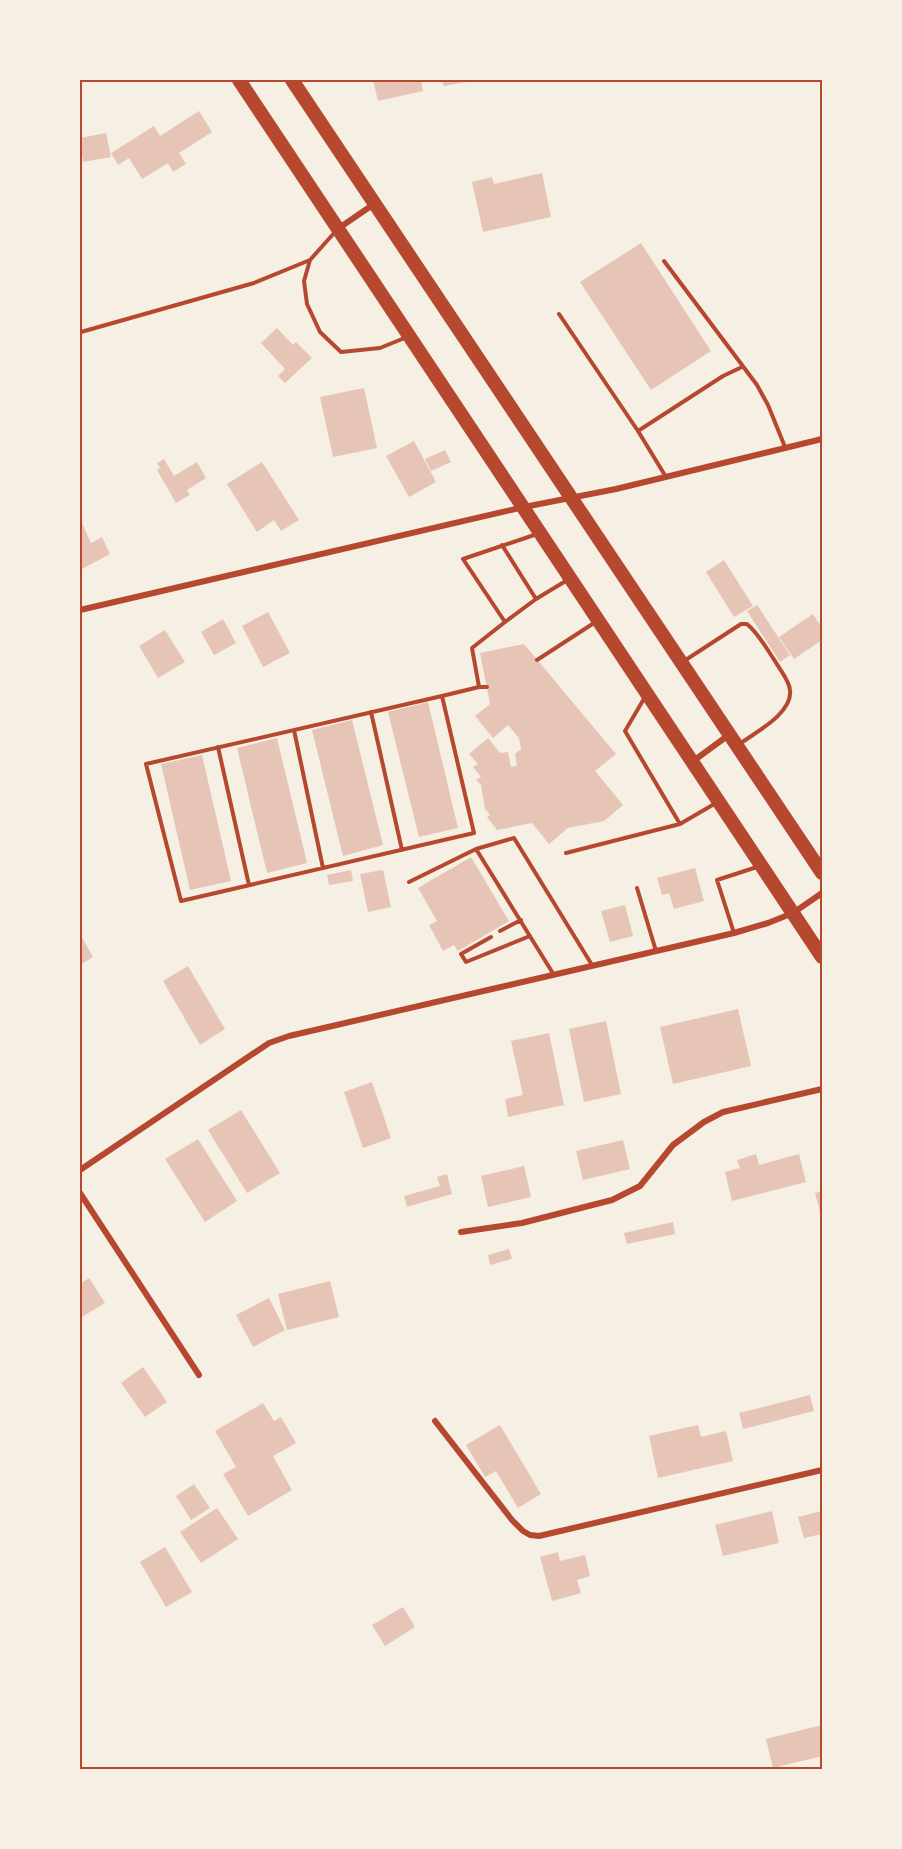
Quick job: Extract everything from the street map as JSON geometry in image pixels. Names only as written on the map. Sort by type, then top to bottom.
[{"type":"main road","points":[[239,80],[822,957]]},
{"type":"main road","points":[[292,80],[822,873]]},
{"type":"street","points":[[339,228],[374,204]]},
{"type":"street","points":[[80,610],[524,507],[666,477],[822,439]]},
{"type":"street","points":[[692,763],[734,740]]},
{"type":"street","points":[[80,1170],[269,1043],[289,1036],[734,933],[793,913],[822,893]]},
{"type":"street","points":[[461,1232],[522,1223],[612,1200],[640,1186],[673,1145],[704,1122],[723,1112],[822,1089]]},
{"type":"street","points":[[81,1198],[199,1375]]},
{"type":"street","points":[[435,1421],[512,1520],[530,1535],[539,1536],[822,1470]]},
{"type":"lane","points":[[81,332],[254,283],[310,260],[339,228]]},
{"type":"lane","points":[[310,260],[304,281],[307,304],[320,332],[341,352],[380,348],[410,335]]},
{"type":"lane","points":[[664,261],[757,385],[786,448]]},
{"type":"lane","points":[[559,314],[638,431],[666,477]]},
{"type":"lane","points":[[638,431],[723,376],[742,367]]},
{"type":"lane","points":[[505,622],[463,559],[540,532]]},
{"type":"lane","points":[[502,545],[536,599]]},
{"type":"lane","points":[[479,687],[472,648],[536,599],[571,578]]},
{"type":"lane","points":[[537,660],[598,620]]},
{"type":"lane","points":[[682,662],[741,624],[747,624],[754,630],[787,680],[790,691],[789,700],[783,711],[772,721],[734,740]]},
{"type":"lane","points":[[442,696],[474,833],[181,901],[146,764],[479,687],[487,687]]},
{"type":"lane","points":[[646,694],[625,731],[680,824]]},
{"type":"lane","points":[[371,712],[402,850]]},
{"type":"lane","points":[[294,730],[323,868]]},
{"type":"lane","points":[[218,747],[249,885]]},
{"type":"lane","points":[[566,853],[680,824],[718,802]]},
{"type":"lane","points":[[409,882],[476,849],[514,838],[593,966]]},
{"type":"lane","points":[[476,849],[554,975]]},
{"type":"lane","points":[[734,933],[717,880],[761,866]]},
{"type":"lane","points":[[637,888],[657,951]]},
{"type":"lane","points":[[500,931],[520,920]]},
{"type":"lane","points":[[491,937],[461,954],[466,962],[530,936]]},
{"type":"building","points":[[373,80],[421,80],[423,91],[378,101]]},
{"type":"building","points":[[442,80],[471,80],[471,81],[444,86]]},
{"type":"building","points":[[199,111],[212,132],[179,153],[186,164],[173,172],[168,163],[142,179],[129,158],[118,165],[111,153],[154,126],[160,136]]},
{"type":"building","points":[[106,133],[111,157],[83,162],[80,138]]},
{"type":"building","points":[[542,173],[551,217],[483,232],[472,182],[492,177],[494,184]]},
{"type":"building","points":[[641,243],[711,351],[651,390],[580,282]]},
{"type":"building","points":[[277,328],[293,345],[296,342],[312,358],[285,383],[278,376],[285,369],[261,343]]},
{"type":"building","points":[[364,388],[377,448],[333,457],[320,397]]},
{"type":"building","points":[[414,441],[436,482],[409,497],[386,456]]},
{"type":"building","points":[[445,450],[451,462],[431,471],[425,459]]},
{"type":"building","points":[[164,459],[174,476],[197,462],[206,478],[187,490],[190,495],[176,503],[157,470],[160,468],[157,463]]},
{"type":"building","points":[[262,462],[299,520],[281,531],[274,520],[257,532],[227,484]]},
{"type":"building","points":[[80,519],[91,543],[102,537],[110,554],[82,569],[80,564]]},
{"type":"building","points":[[724,560],[753,606],[734,617],[706,572]]},
{"type":"building","points":[[757,605],[790,655],[780,662],[747,611]]},
{"type":"building","points":[[268,612],[290,653],[263,667],[242,626]]},
{"type":"building","points":[[813,614],[822,628],[822,640],[794,659],[779,637]]},
{"type":"building","points":[[223,619],[236,643],[214,655],[201,632]]},
{"type":"building","points":[[165,630],[185,662],[158,678],[139,646]]},
{"type":"building","points":[[524,644],[616,754],[595,771],[623,805],[604,821],[568,828],[549,844],[532,823],[497,830],[487,817],[490,815],[485,809],[481,785],[476,780],[481,777],[473,767],[478,764],[469,754],[488,738],[500,753],[508,752],[511,767],[517,766],[515,754],[521,749],[519,738],[508,725],[493,738],[475,716],[490,704],[480,653]]},
{"type":"building","points":[[428,702],[458,828],[419,837],[388,712]]},
{"type":"building","points":[[352,720],[383,845],[343,856],[312,730]]},
{"type":"building","points":[[277,738],[307,863],[267,873],[237,748]]},
{"type":"building","points":[[202,755],[231,881],[190,890],[161,764]]},
{"type":"building","points":[[471,857],[509,921],[458,951],[454,945],[443,951],[429,925],[437,921],[418,888]]},
{"type":"building","points":[[695,868],[704,901],[674,909],[669,893],[662,895],[657,878]]},
{"type":"building","points":[[351,870],[353,881],[329,885],[327,875]]},
{"type":"building","points":[[383,870],[391,907],[368,912],[360,874]]},
{"type":"building","points":[[625,905],[633,936],[610,942],[601,911]]},
{"type":"building","points":[[80,934],[93,957],[80,965]]},
{"type":"building","points":[[188,966],[225,1029],[200,1045],[163,981]]},
{"type":"building","points":[[738,1009],[751,1066],[673,1084],[660,1027]]},
{"type":"building","points":[[606,1021],[621,1094],[584,1102],[569,1029]]},
{"type":"building","points":[[549,1033],[564,1105],[508,1117],[505,1099],[523,1095],[511,1041]]},
{"type":"building","points":[[372,1082],[391,1138],[363,1148],[344,1092]]},
{"type":"building","points":[[241,1110],[280,1173],[247,1193],[208,1130]]},
{"type":"building","points":[[198,1139],[237,1201],[205,1222],[165,1159]]},
{"type":"building","points":[[623,1140],[630,1169],[583,1180],[576,1151]]},
{"type":"building","points":[[756,1154],[759,1165],[799,1154],[806,1182],[732,1201],[725,1172],[740,1168],[737,1160]]},
{"type":"building","points":[[524,1166],[531,1197],[488,1207],[481,1176]]},
{"type":"building","points":[[447,1174],[452,1194],[407,1207],[404,1196],[440,1186],[437,1177]]},
{"type":"building","points":[[822,1191],[822,1219],[815,1193]]},
{"type":"building","points":[[673,1222],[675,1234],[627,1244],[624,1233]]},
{"type":"building","points":[[509,1249],[512,1259],[490,1265],[488,1255]]},
{"type":"building","points":[[89,1278],[105,1303],[80,1318],[80,1284]]},
{"type":"building","points":[[330,1281],[339,1317],[287,1330],[278,1294]]},
{"type":"building","points":[[269,1298],[285,1330],[253,1347],[236,1315]]},
{"type":"building","points":[[143,1367],[167,1402],[145,1417],[121,1383]]},
{"type":"building","points":[[810,1395],[814,1411],[743,1429],[739,1413]]},
{"type":"building","points":[[263,1403],[274,1421],[281,1417],[296,1443],[273,1456],[292,1490],[248,1516],[223,1474],[236,1467],[215,1431]]},
{"type":"building","points":[[500,1425],[541,1494],[518,1508],[496,1471],[485,1477],[466,1445]]},
{"type":"building","points":[[698,1425],[701,1437],[726,1431],[733,1461],[658,1478],[649,1436]]},
{"type":"building","points":[[194,1484],[210,1508],[191,1520],[176,1496]]},
{"type":"building","points":[[217,1508],[238,1539],[201,1563],[180,1532]]},
{"type":"building","points":[[772,1511],[779,1543],[723,1556],[715,1525]]},
{"type":"building","points":[[822,1511],[822,1534],[804,1538],[798,1517]]},
{"type":"building","points":[[165,1547],[192,1592],[166,1607],[140,1562]]},
{"type":"building","points":[[558,1552],[560,1561],[585,1555],[590,1576],[577,1580],[581,1593],[552,1601],[540,1557]]},
{"type":"building","points":[[403,1607],[415,1627],[385,1646],[372,1625]]},
{"type":"building","points":[[822,1725],[822,1756],[773,1768],[766,1739]]}]
